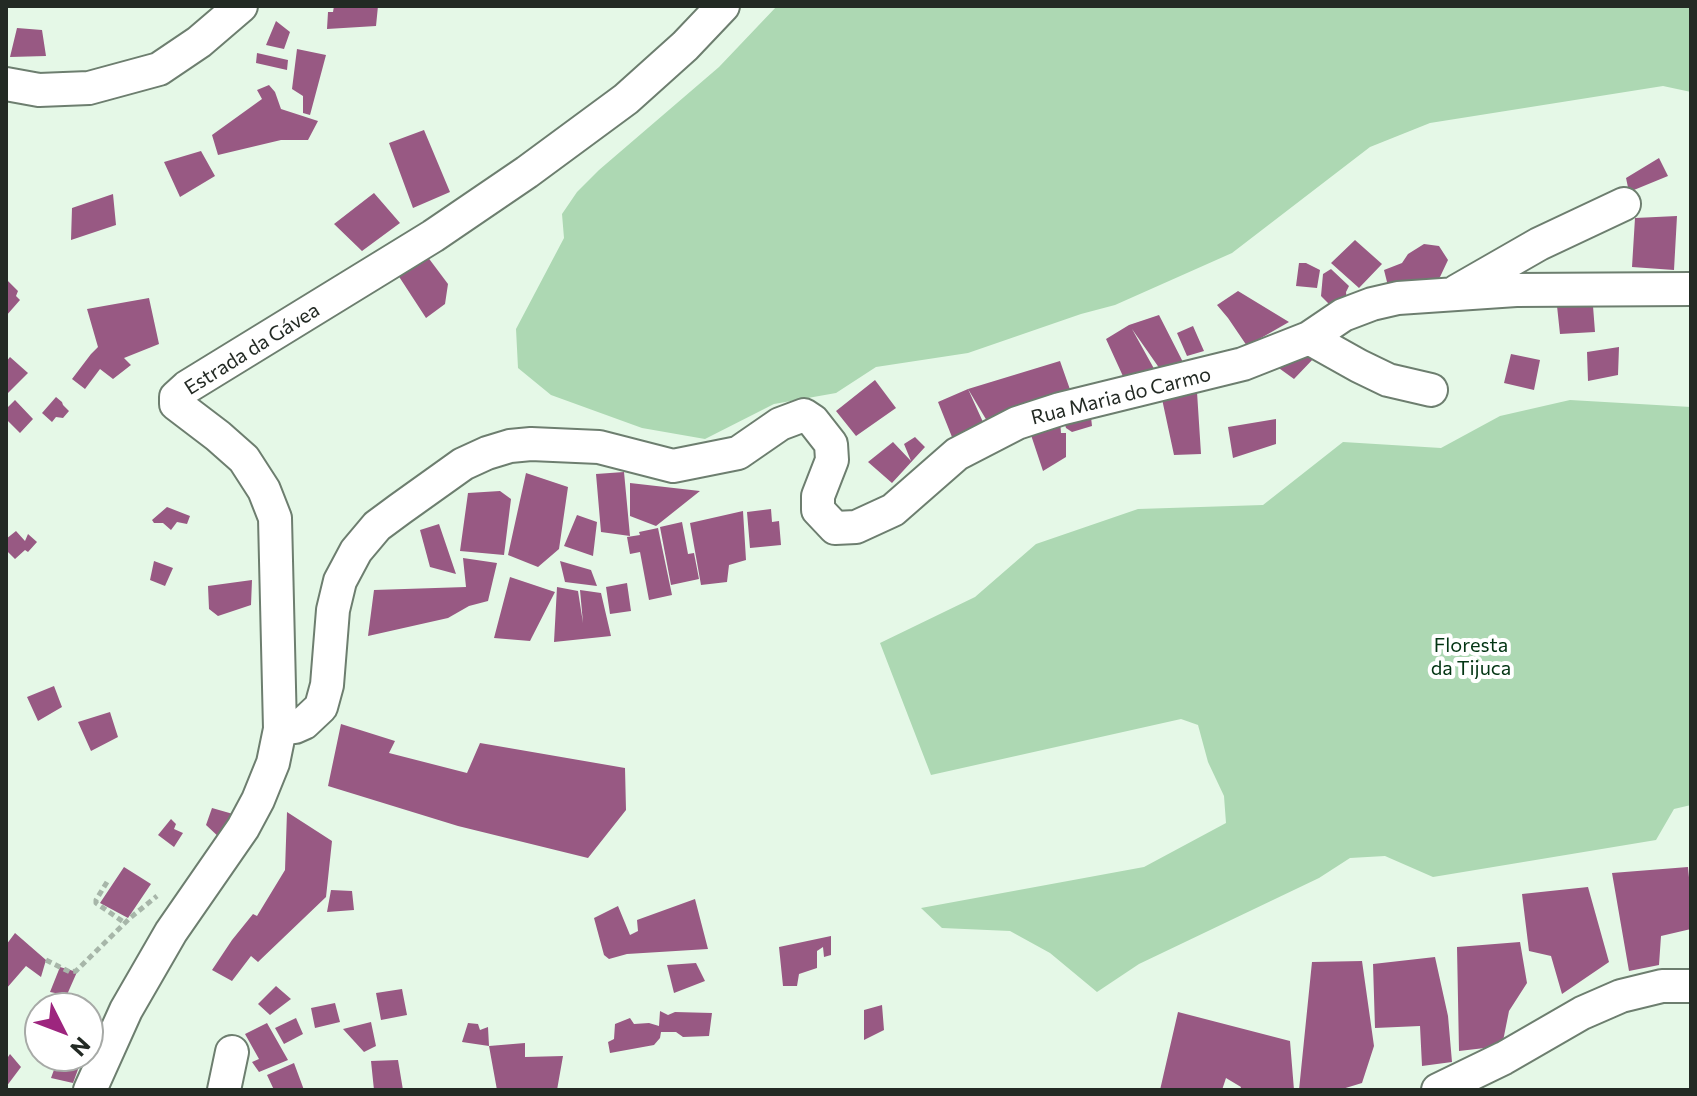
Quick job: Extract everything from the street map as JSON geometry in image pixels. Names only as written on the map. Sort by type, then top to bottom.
[{"type":"street","points":[[6,84],[39,90],[89,88],[159,69],[199,42],[241,6]]},
{"type":"street","name":"Estrada da Gávea","points":[[90,1090],[126,1010],[164,944],[248,819],[273,763],[280,729],[275,518],[264,490],[244,459],[176,404],[176,397],[187,387],[433,236],[527,172],[626,99],[685,46],[723,6]]},
{"type":"street","points":[[1450,295],[1539,244],[1624,204]]},
{"type":"street","name":"Rua Maria do Carmo","points":[[280,729],[304,723],[321,707],[327,685],[333,610],[340,581],[356,551],[377,526],[463,464],[487,453],[531,444],[599,447],[673,466],[738,453],[780,424],[804,415],[813,421],[831,444],[832,460],[818,496],[818,510],[835,528],[856,527],[893,510],[957,454],[1017,423],[1060,409],[1243,364],[1309,338],[1343,315],[1372,304],[1398,298],[1516,290],[1691,289]]},
{"type":"street","points":[[1309,338],[1388,380],[1431,390]]},
{"type":"street","points":[[1438,1090],[1504,1058],[1582,1013],[1621,996],[1662,986],[1691,986]]},
{"type":"street","points":[[224,1090],[232,1052]]},
{"type":"path","points":[[107,882],[96,903],[125,923]]},
{"type":"path","points":[[46,960],[70,972],[76,971],[160,894]]},
{"type":"green space","points":[[777,6],[1691,6],[1691,92],[1663,86],[1430,123],[1370,147],[1232,253],[1115,305],[968,353],[876,367],[836,393],[774,404],[705,439],[642,428],[551,395],[518,368],[516,329],[564,238],[562,214],[577,192],[599,170],[719,67]]},
{"type":"green space","name":"Floresta da Tijuca","points":[[1570,400],[1691,407],[1691,805],[1674,809],[1656,840],[1433,877],[1385,856],[1350,858],[1319,878],[1139,964],[1097,992],[1050,953],[1010,931],[942,928],[921,908],[1144,867],[1226,823],[1224,796],[1208,762],[1198,725],[1181,719],[931,775],[880,643],[975,597],[1036,544],[1138,509],[1263,505],[1343,442],[1441,448],[1500,416]]},
{"type":"building","points":[[334,6],[378,6],[376,26],[327,29],[328,12],[333,12]]},
{"type":"building","points":[[276,21],[290,32],[284,49],[266,45]]},
{"type":"building","points":[[17,28],[42,30],[46,56],[10,57]]},
{"type":"building","points":[[297,49],[326,55],[310,115],[303,113],[303,96],[292,89]]},
{"type":"building","points":[[257,53],[288,60],[287,70],[256,63]]},
{"type":"building","points":[[269,85],[281,109],[318,121],[308,140],[281,140],[218,155],[212,135],[262,99],[257,90]]},
{"type":"building","points":[[424,130],[450,192],[413,208],[389,143]]},
{"type":"building","points":[[201,151],[215,176],[180,197],[164,162]]},
{"type":"building","points":[[1659,158],[1668,176],[1629,192],[1626,178]]},
{"type":"building","points":[[374,193],[400,223],[362,251],[334,224]]},
{"type":"building","points":[[113,194],[116,225],[71,240],[72,208]]},
{"type":"building","points":[[1677,216],[1674,270],[1632,267],[1635,218]]},
{"type":"building","points":[[1355,240],[1382,264],[1359,288],[1331,263]]},
{"type":"building","points":[[1424,244],[1439,246],[1448,260],[1440,277],[1428,287],[1388,286],[1384,270],[1402,263],[1408,254]]},
{"type":"building","points":[[424,252],[448,284],[445,304],[426,318],[396,272]]},
{"type":"building","points":[[1299,263],[1320,270],[1317,288],[1296,286]]},
{"type":"building","points":[[1331,269],[1349,286],[1347,304],[1331,306],[1321,296],[1323,274]]},
{"type":"building","points":[[6,279],[18,291],[16,296],[20,300],[6,316]]},
{"type":"building","points":[[1238,291],[1289,322],[1247,346],[1217,305]]},
{"type":"building","points":[[149,298],[159,344],[124,358],[131,365],[113,379],[100,369],[85,389],[72,379],[98,347],[87,309]]},
{"type":"building","points":[[1557,306],[1593,306],[1595,332],[1560,334]]},
{"type":"building","points":[[1159,315],[1185,366],[1162,372],[1132,329],[1157,374],[1127,385],[1106,339],[1129,325]]},
{"type":"building","points":[[1193,326],[1204,351],[1187,356],[1177,333]]},
{"type":"building","points":[[1297,343],[1315,357],[1294,379],[1276,366]]},
{"type":"building","points":[[1619,347],[1618,375],[1588,381],[1587,352]]},
{"type":"building","points":[[1511,354],[1540,360],[1534,390],[1504,383]]},
{"type":"building","points":[[10,357],[28,373],[6,395],[6,362]]},
{"type":"building","points":[[1060,361],[1073,398],[987,421],[968,389]]},
{"type":"building","points":[[875,380],[896,408],[856,436],[836,411]]},
{"type":"building","points":[[968,389],[983,422],[954,442],[938,402]]},
{"type":"building","points":[[1197,392],[1201,454],[1174,455],[1162,399]]},
{"type":"building","points":[[56,397],[69,411],[63,418],[56,417],[52,422],[42,413]]},
{"type":"building","points":[[15,400],[33,419],[20,433],[6,419],[6,409]]},
{"type":"building","points":[[1091,417],[1092,426],[1072,432],[1066,428],[1064,421]]},
{"type":"building","points":[[1276,419],[1276,444],[1233,458],[1228,427]]},
{"type":"building","points":[[1060,420],[1061,433],[1066,433],[1066,457],[1043,471],[1028,426]]},
{"type":"building","points":[[915,437],[925,447],[892,483],[868,462],[893,442],[911,461],[904,444]]},
{"type":"building","points":[[624,472],[630,536],[601,532],[596,474]]},
{"type":"building","points":[[526,473],[568,487],[559,549],[538,567],[508,555]]},
{"type":"building","points":[[630,483],[700,491],[656,526],[630,516]]},
{"type":"building","points":[[500,491],[511,499],[504,555],[460,551],[468,493]]},
{"type":"building","points":[[167,507],[190,516],[187,524],[177,522],[171,530],[163,523],[154,523],[152,520]]},
{"type":"building","points":[[771,509],[772,522],[779,521],[781,545],[750,548],[747,512]]},
{"type":"building","points":[[743,511],[746,560],[729,565],[727,582],[701,585],[690,523]]},
{"type":"building","points":[[577,515],[597,522],[593,556],[564,546]]},
{"type":"building","points":[[682,522],[688,554],[694,553],[699,579],[671,585],[660,527]]},
{"type":"building","points":[[439,524],[456,574],[430,567],[420,530]]},
{"type":"building","points":[[658,528],[672,595],[649,600],[640,552],[630,554],[627,537]]},
{"type":"building","points":[[16,531],[25,541],[28,534],[37,542],[28,552],[25,550],[15,559],[6,550],[6,539]]},
{"type":"building","points":[[463,558],[497,563],[488,601],[469,606],[448,618],[368,636],[374,590],[466,587]]},
{"type":"building","points":[[154,561],[173,568],[165,586],[150,580]]},
{"type":"building","points":[[560,561],[591,570],[597,586],[565,582]]},
{"type":"building","points":[[510,577],[555,592],[530,641],[494,638]]},
{"type":"building","points":[[252,580],[251,605],[218,616],[209,609],[208,586]]},
{"type":"building","points":[[627,583],[631,611],[610,614],[606,587]]},
{"type":"building","points":[[557,587],[578,591],[583,623],[580,590],[601,593],[611,636],[554,642]]},
{"type":"building","points":[[54,686],[62,707],[38,721],[27,697]]},
{"type":"building","points":[[110,712],[118,737],[91,751],[78,722]]},
{"type":"building","points":[[341,724],[395,741],[389,753],[467,773],[480,743],[625,768],[626,810],[588,858],[458,826],[328,786]]},
{"type":"building","points":[[212,808],[254,820],[221,839],[206,825]]},
{"type":"building","points":[[287,812],[332,841],[326,897],[258,962],[251,956],[232,981],[212,970],[253,914],[257,916],[285,870]]},
{"type":"building","points":[[171,819],[176,824],[174,829],[183,833],[174,847],[158,835]]},
{"type":"building","points":[[124,867],[151,884],[128,918],[100,903]]},
{"type":"building","points":[[1688,867],[1691,929],[1661,936],[1659,965],[1629,971],[1612,873]]},
{"type":"building","points":[[1588,887],[1609,962],[1562,994],[1551,956],[1529,951],[1522,894]]},
{"type":"building","points":[[331,890],[352,891],[354,910],[327,912]]},
{"type":"building","points":[[695,899],[708,949],[627,954],[609,959],[604,955],[594,918],[618,906],[630,935],[638,931],[637,920]]},
{"type":"building","points":[[15,933],[46,960],[41,977],[26,966],[6,989],[6,945]]},
{"type":"building","points":[[831,936],[831,955],[824,957],[823,947],[817,951],[817,968],[799,974],[797,986],[783,986],[779,947]]},
{"type":"building","points":[[1520,942],[1527,983],[1509,1011],[1502,1046],[1459,1051],[1457,947]]},
{"type":"building","points":[[1435,957],[1448,1016],[1452,1062],[1422,1066],[1420,1026],[1375,1028],[1373,964]]},
{"type":"building","points":[[1362,961],[1374,1046],[1362,1083],[1339,1090],[1299,1090],[1312,962]]},
{"type":"building","points":[[696,963],[705,981],[674,993],[667,965]]},
{"type":"building","points":[[60,967],[77,972],[68,992],[50,992]]},
{"type":"building","points":[[276,986],[291,999],[270,1015],[258,1004]]},
{"type":"building","points":[[402,989],[407,1015],[381,1020],[376,993]]},
{"type":"building","points":[[335,1003],[340,1022],[315,1028],[311,1008]]},
{"type":"building","points":[[882,1005],[884,1030],[864,1040],[864,1010]]},
{"type":"building","points":[[660,1011],[668,1015],[675,1012],[712,1013],[709,1036],[683,1037],[676,1032],[661,1032],[654,1045],[610,1053],[608,1042],[614,1039],[615,1024],[630,1018],[634,1024],[659,1026]]},
{"type":"building","points":[[1178,1012],[1290,1041],[1294,1090],[1240,1090],[1241,1087],[1226,1078],[1222,1090],[1160,1090]]},
{"type":"building","points":[[296,1018],[303,1034],[284,1044],[275,1028]]},
{"type":"building","points":[[371,1022],[376,1046],[364,1052],[343,1029]]},
{"type":"building","points":[[267,1023],[288,1060],[259,1072],[252,1062],[259,1059],[245,1034]]},
{"type":"building","points":[[468,1023],[478,1024],[480,1030],[488,1027],[489,1046],[462,1042]]},
{"type":"building","points":[[525,1043],[525,1057],[563,1056],[557,1090],[497,1090],[489,1046]]},
{"type":"building","points":[[10,1054],[21,1067],[6,1087],[6,1060]]},
{"type":"building","points":[[398,1060],[403,1090],[374,1090],[371,1061]]},
{"type":"building","points":[[294,1063],[304,1090],[274,1090],[267,1075]]},
{"type":"building","points":[[53,1072],[77,1072],[73,1083],[51,1078]]}]
